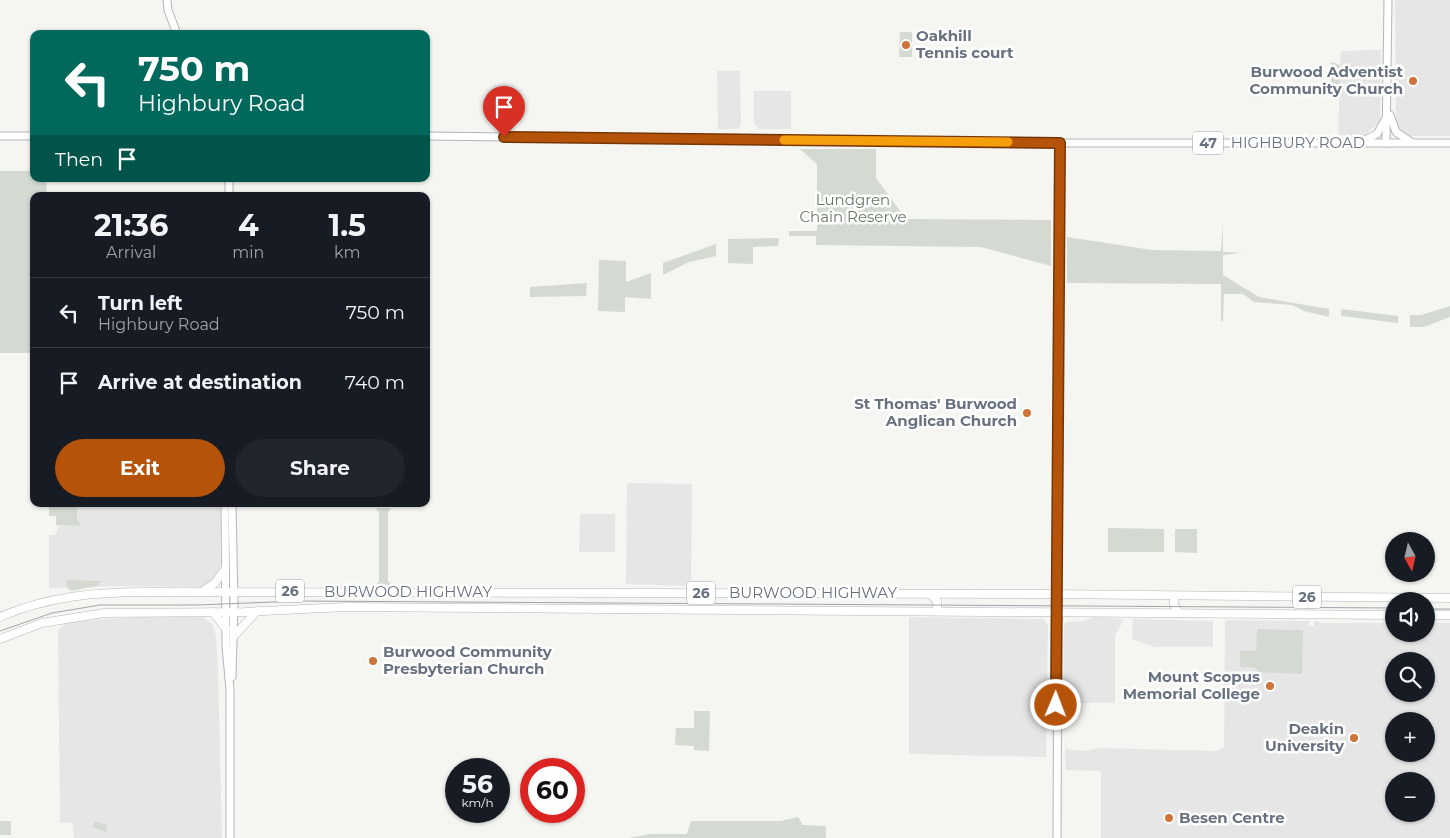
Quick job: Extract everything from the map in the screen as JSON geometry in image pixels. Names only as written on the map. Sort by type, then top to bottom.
[{"type":"highway","points":[[202,592],[215,583],[225,569]]},
{"type":"highway","name":"BURWOOD HIGHWAY","points":[[0,617],[32,605],[73,595],[120,592],[1057,594],[1450,598]]},
{"type":"highway","points":[[345,592],[345,607]]},
{"type":"highway","points":[[930,594],[937,601],[938,611]]},
{"type":"highway","points":[[1174,596],[1174,606],[1179,613]]},
{"type":"highway","name":"BURWOOD HIGHWAY","points":[[0,639],[42,623],[114,612],[230,612],[345,607],[1385,615]]},
{"type":"highway","points":[[234,636],[257,611]]},
{"type":"highway","points":[[213,612],[226,629]]},
{"type":"highway","points":[[1435,615],[1450,616]]},
{"type":"main road","points":[[167,0],[176,30]]},
{"type":"main road","name":"47","points":[[1386,144],[1388,0]]},
{"type":"main road","points":[[1388,105],[1394,130],[1414,143]]},
{"type":"main road","name":"47","points":[[1356,144],[1377,134],[1384,124],[1388,105]]},
{"type":"main road","points":[[0,136],[30,136]]},
{"type":"main road","name":"HIGHBURY ROAD","points":[[430,136],[1060,143],[1450,143]]},
{"type":"main road","points":[[1057,838],[1060,143]]},
{"type":"main road","points":[[226,507],[234,592],[226,629],[230,690],[230,838]]},
{"type":"main road","points":[[230,690],[234,636],[225,592],[225,569],[232,507]]},
{"type":"shaded area","points":[[1395,0],[1450,0],[1450,136],[1411,136],[1405,134],[1396,125]]},
{"type":"shaded area","points":[[1381,50],[1380,121],[1364,136],[1338,135],[1341,51]]},
{"type":"shaded area","points":[[717,71],[740,71],[741,125],[738,129],[718,129]]},
{"type":"shaded area","points":[[754,91],[791,91],[791,129],[759,129],[754,123]]},
{"type":"shaded area","points":[[627,483],[692,484],[691,583],[689,586],[626,584]]},
{"type":"shaded area","points":[[76,507],[220,507],[220,573],[215,580],[205,587],[109,586],[49,588],[49,535],[55,535],[59,526],[76,525]]},
{"type":"shaded area","points":[[580,514],[615,514],[615,552],[579,552]]},
{"type":"shaded area","points":[[138,617],[203,617],[213,625],[216,636],[218,670],[222,838],[74,838],[73,823],[60,823],[58,630],[65,624],[79,621]]},
{"type":"shaded area","points":[[909,617],[1044,619],[1048,626],[1046,757],[909,754]]},
{"type":"shaded area","points":[[1096,617],[1122,619],[1123,621],[1115,635],[1115,703],[1063,703],[1064,625],[1066,622],[1084,621]]},
{"type":"shaded area","points":[[1133,619],[1213,621],[1213,647],[1155,647],[1132,639]]},
{"type":"shaded area","name":"Mount Scopus Memorial College","points":[[1227,620],[1309,621],[1309,626],[1314,626],[1314,621],[1320,623],[1385,623],[1385,642],[1435,642],[1435,623],[1450,623],[1450,838],[1101,838],[1101,771],[1066,770],[1065,749],[1083,751],[1101,748],[1216,751],[1224,747],[1225,623]]},
{"type":"green space","name":"Oakhill Tennis court","points":[[900,32],[912,32],[912,57],[899,57]]},
{"type":"green space","points":[[1331,62],[1340,65],[1340,98],[1331,98]]},
{"type":"green space","name":"Lundgren Chain Reserve","points":[[800,149],[876,149],[876,178],[906,219],[1051,220],[1051,266],[981,247],[816,245],[816,236],[789,236],[789,231],[817,231],[817,164]]},
{"type":"green space","points":[[0,171],[30,171],[30,182],[46,182],[47,192],[30,192],[30,353],[0,353]]},
{"type":"green space","points":[[1223,222],[1223,252],[1242,253],[1223,255],[1223,275],[1259,297],[1329,309],[1329,317],[1304,311],[1292,305],[1254,302],[1243,294],[1224,294],[1223,321],[1221,321],[1221,284],[1067,283],[1067,237],[1152,250],[1221,251]]},
{"type":"green space","points":[[779,238],[778,246],[753,247],[753,264],[728,263],[728,239]]},
{"type":"green space","points":[[716,244],[716,256],[689,262],[663,275],[663,263]]},
{"type":"green space","points":[[599,260],[626,261],[626,282],[651,273],[651,299],[625,297],[625,312],[598,311]]},
{"type":"green space","points":[[587,283],[586,296],[530,297],[530,287]]},
{"type":"green space","points":[[1450,306],[1450,317],[1424,327],[1410,327],[1410,315],[1421,315]]},
{"type":"green space","points":[[1341,309],[1398,316],[1398,323],[1341,316]]},
{"type":"green space","points":[[49,507],[77,507],[77,520],[81,524],[79,526],[56,525],[56,516],[49,516]]},
{"type":"green space","points":[[375,508],[391,508],[388,512],[388,581],[392,585],[376,585],[379,581],[379,512]]},
{"type":"green space","points":[[1108,528],[1164,529],[1164,552],[1108,552]]},
{"type":"green space","points":[[1175,529],[1197,529],[1197,553],[1175,552]]},
{"type":"green space","points":[[66,580],[102,581],[97,586],[71,591],[67,588]]},
{"type":"green space","points":[[1257,629],[1303,630],[1302,674],[1257,672],[1256,668],[1240,667],[1240,651],[1256,651]]},
{"type":"green space","points":[[694,711],[710,711],[709,751],[694,750],[694,746],[675,745],[676,728],[694,728]]},
{"type":"green space","points":[[798,817],[803,825],[826,826],[826,838],[629,838],[650,834],[687,834],[691,821],[781,821]]},
{"type":"green space","points":[[0,821],[11,821],[11,835],[0,835]]},
{"type":"green space","points":[[95,822],[106,824],[107,832],[92,827]]},
{"type":"tram line","points":[[0,631],[52,613],[100,605],[197,605],[299,601],[1385,608]]},
{"type":"tram line","points":[[1435,609],[1450,609]]},
{"type":"slow traffic","points":[[784,140],[1008,142]]},
{"type":"place","name":"Oakhill Tennis court","points":[[906,45]]},
{"type":"place","name":"Burwood Adventist Community Church","points":[[1413,81]]},
{"type":"place","name":"St Thomas' Burwood Anglican Church","points":[[1027,413]]},
{"type":"place","name":"Burwood Community Presbyterian Church","points":[[373,661]]},
{"type":"place","name":"Mount Scopus Memorial College","points":[[1270,686]]},
{"type":"place","name":"Deakin University","points":[[1354,738]]},
{"type":"place","name":"Besen Centre","points":[[1169,818]]},
{"type":"route","points":[[504,137],[1060,143],[1056,705]]}]
